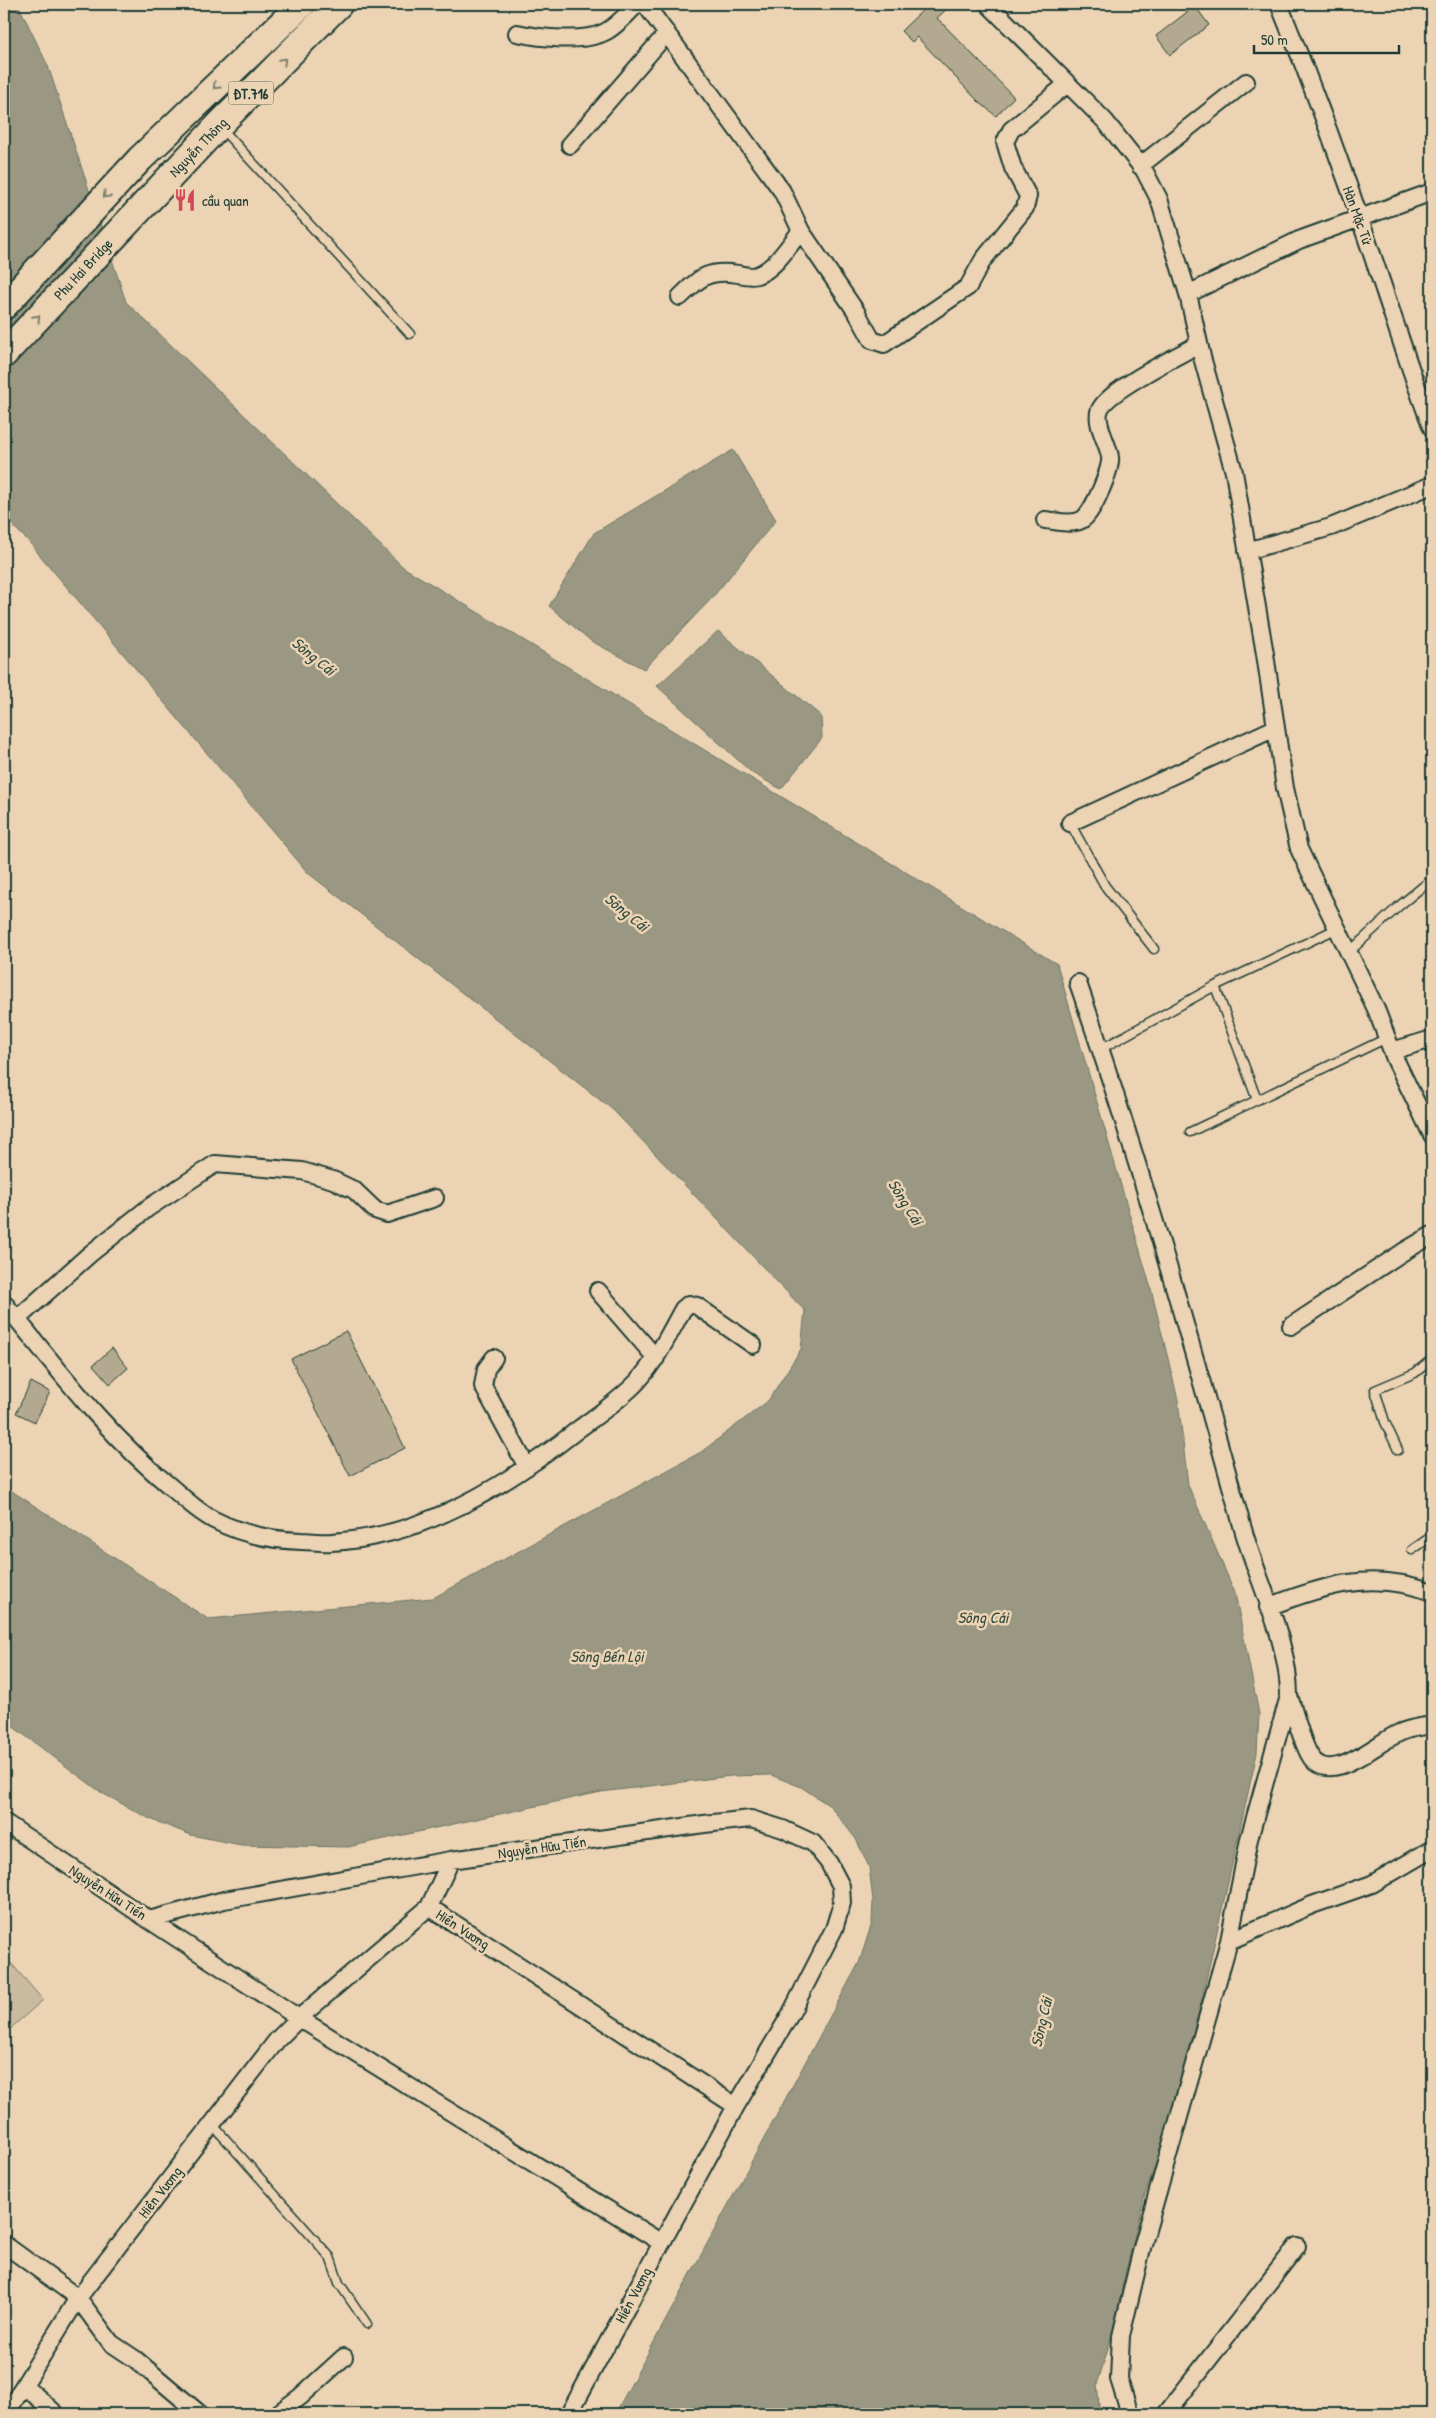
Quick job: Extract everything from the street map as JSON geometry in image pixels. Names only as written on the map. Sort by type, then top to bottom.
[{"type":"main road","name":"Nguyễn Thông","points":[[4,306],[140,159],[302,4]]},
{"type":"main road","name":"Nguyễn Thông","points":[[163,184],[339,4]]},
{"type":"main road","name":"Phu Hai Bridge","points":[[4,354],[163,184]]},
{"type":"street","points":[[516,33],[561,38],[598,35],[606,32],[637,4]]},
{"type":"street","points":[[645,4],[782,191],[801,231],[857,313],[872,340],[884,344],[968,287],[983,260],[1025,208],[1028,196],[1013,168],[1005,142],[1011,130],[1067,84]]},
{"type":"street","points":[[988,4],[1105,121],[1152,183],[1159,199],[1188,294],[1199,344],[1234,472],[1286,797],[1298,850],[1376,1009],[1390,1045],[1432,1136]]},
{"type":"street","name":"Hàn Mặc Tử","points":[[1279,4],[1309,79],[1432,428]]},
{"type":"street","points":[[570,145],[667,33]]},
{"type":"street","points":[[1140,166],[1246,82]]},
{"type":"street","points":[[1188,294],[1283,247],[1358,217],[1432,192]]},
{"type":"street","points":[[680,297],[696,281],[710,273],[724,271],[756,276],[767,270],[801,231]]},
{"type":"street","points":[[1045,520],[1073,523],[1083,519],[1095,503],[1110,458],[1100,422],[1099,412],[1103,405],[1128,384],[1199,344]]},
{"type":"street","points":[[1247,550],[1331,527],[1432,484]]},
{"type":"street","points":[[1070,823],[1275,728]]},
{"type":"street","points":[[1078,983],[1101,1049],[1203,1383],[1248,1547],[1289,1677],[1289,1696],[1249,1839],[1229,1941],[1143,2244],[1121,2336],[1119,2379],[1130,2414]]},
{"type":"street","points":[[1390,1045],[1432,1039]]},
{"type":"street","points":[[17,1319],[90,1254],[148,1208],[215,1164],[302,1171],[326,1177],[354,1190],[375,1210],[387,1214],[435,1198]]},
{"type":"street","points":[[1291,1326],[1432,1235]]},
{"type":"street","points":[[598,1291],[656,1358]]},
{"type":"street","points":[[4,1303],[86,1405],[126,1448],[161,1480],[212,1519],[229,1527],[265,1538],[331,1542],[385,1533],[441,1514],[466,1503],[558,1446],[636,1384],[656,1358],[683,1309],[688,1304],[696,1306],[753,1345]]},
{"type":"street","points":[[494,1358],[486,1369],[483,1386],[526,1467]]},
{"type":"street","points":[[1268,1606],[1333,1584],[1354,1582],[1387,1582],[1416,1586],[1432,1592]]},
{"type":"street","points":[[1289,1696],[1308,1754],[1315,1762],[1323,1766],[1342,1766],[1397,1733],[1432,1725]]},
{"type":"street","name":"Nguyễn Hữu Tiến","points":[[4,1822],[149,1920],[224,1900],[451,1860],[750,1819],[783,1829],[813,1843],[829,1863],[841,1886],[842,1903],[834,1929],[790,2014],[736,2106]]},
{"type":"street","points":[[1229,1941],[1312,1905],[1372,1884],[1432,1849]]},
{"type":"street","points":[[429,1907],[451,1860]]},
{"type":"street","name":"Hiền Vương","points":[[6,2414],[78,2298],[277,2040],[299,2018],[429,1907],[736,2106],[569,2414]]},
{"type":"street","points":[[149,1920],[299,2018],[662,2243]]},
{"type":"street","points":[[4,2244],[78,2298],[111,2343],[135,2359],[200,2414]]},
{"type":"street","points":[[1166,2414],[1297,2246]]},
{"type":"street","points":[[277,2414],[300,2397],[344,2357]]},
{"type":"street","points":[[25,2386],[56,2414]]},
{"type":"lane","points":[[219,125],[410,334]]},
{"type":"lane","points":[[1070,823],[1105,886],[1154,949]]},
{"type":"lane","points":[[1348,954],[1399,906],[1432,879]]},
{"type":"lane","points":[[1101,1049],[1214,986],[1336,929]]},
{"type":"lane","points":[[1214,986],[1257,1100]]},
{"type":"lane","points":[[1190,1132],[1257,1100],[1390,1045]]},
{"type":"lane","points":[[1398,1450],[1385,1422],[1375,1390],[1415,1373],[1432,1359]]},
{"type":"lane","points":[[1412,1550],[1432,1536]]},
{"type":"lane","points":[[212,2124],[330,2258],[339,2283],[367,2324]]},
{"type":"shaded area","points":[[4,1955],[43,2000],[4,2034]]},
{"type":"water","name":"Sông Cái","points":[[4,4],[18,4],[48,66],[126,302],[403,567],[1057,964],[1151,1289],[1178,1400],[1188,1485],[1235,1593],[1259,1714],[1257,1753],[1181,2092],[1144,2198],[1123,2283],[1118,2315],[1097,2385],[1100,2414],[615,2414],[859,1963],[872,1923],[873,1901],[869,1867],[856,1839],[830,1806],[801,1787],[771,1775],[731,1776],[601,1792],[348,1847],[241,1845],[191,1835],[150,1819],[102,1793],[4,1720],[4,1486],[208,1619],[433,1598],[701,1452],[768,1401],[801,1349],[805,1311],[613,1110],[308,873],[27,540],[4,517]]},
{"type":"water","points":[[733,450],[776,520],[712,598],[644,669],[591,641],[549,606],[594,533]]},
{"type":"water","points":[[718,631],[821,716],[822,738],[781,789],[752,773],[657,686]]},
{"type":"building","points":[[929,4],[952,4],[937,18],[1014,97],[996,116],[978,101],[917,37],[912,42],[901,31]]},
{"type":"building","points":[[1195,6],[1209,25],[1170,55],[1156,36]]},
{"type":"building","points":[[346,1331],[405,1448],[350,1476],[291,1359]]},
{"type":"building","points":[[112,1348],[128,1368],[110,1384],[93,1365]]},
{"type":"building","points":[[31,1382],[50,1392],[35,1422],[16,1413]]},
{"type":"place","name":"cầu quan","points":[[185,200]]},
{"type":"water label","name":"Sông Bến Lội","points":[[607,1656]]}]
